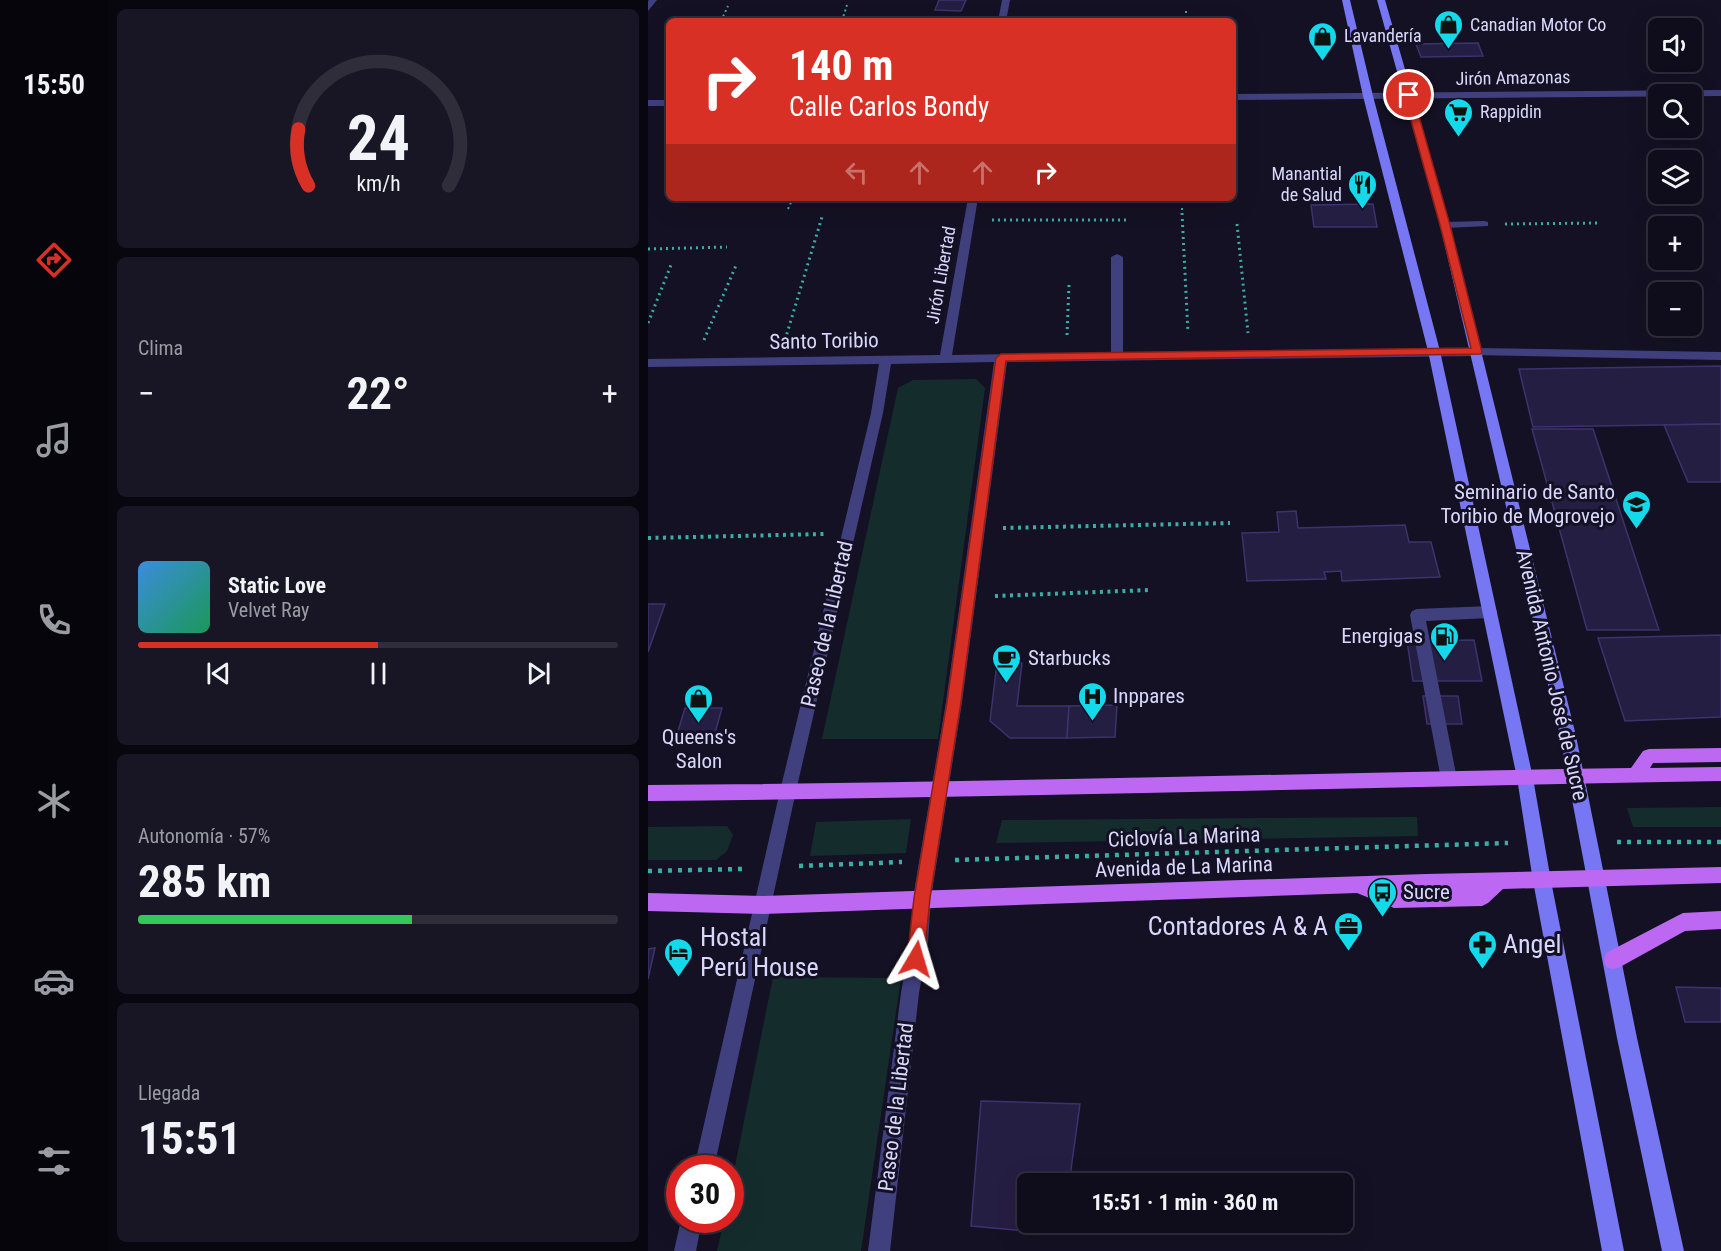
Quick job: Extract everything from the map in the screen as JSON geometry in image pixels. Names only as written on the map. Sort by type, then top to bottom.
[{"type":"main road","points":[[1346,0],[1368,96],[1434,351],[1526,778],[1542,881],[1613,1251]]},
{"type":"main road","name":"Avenida Antonio José de Sucre","points":[[1382,0],[1445,225],[1477,352],[1576,777],[1673,1251]]},
{"type":"main road","points":[[1636,775],[1649,756],[1721,755]]},
{"type":"main road","points":[[648,793],[939,791],[1721,774]]},
{"type":"main road","points":[[1542,881],[1721,875]]},
{"type":"main road","name":"Avenida de La Marina","points":[[648,902],[763,904],[1356,884],[1394,899],[1482,897],[1498,881],[1542,881]]},
{"type":"main road","points":[[1613,960],[1683,922],[1721,920]]},
{"type":"street","points":[[1003,18],[1006,0]]},
{"type":"street","name":"Jirón Amazonas","points":[[1236,97],[1721,93]]},
{"type":"street","points":[[648,103],[666,103]]},
{"type":"street","name":"Jirón Libertad","points":[[945,359],[972,201]]},
{"type":"street","points":[[1445,225],[1484,224]]},
{"type":"street","points":[[1117,356],[1118,257]]},
{"type":"street","name":"Santo Toribio","points":[[648,363],[1434,351],[1721,356]]},
{"type":"street","name":"Paseo de la Libertad","points":[[879,1251],[910,993],[919,942],[922,898],[1001,358]]},
{"type":"street","name":"Paseo de la Libertad","points":[[707,1155],[788,791],[877,413],[886,359]]},
{"type":"street","points":[[1449,779],[1417,615],[1490,612]]},
{"type":"street","points":[[685,1251],[689,1233]]},
{"type":"path","points":[[843,18],[847,5]]},
{"type":"path","points":[[722,18],[728,6]]},
{"type":"path","points":[[1186,10],[1186,18]]},
{"type":"path","points":[[788,209],[792,201]]},
{"type":"path","points":[[1182,208],[1189,355]]},
{"type":"path","points":[[778,361],[822,217]]},
{"type":"path","points":[[969,220],[1129,220]]},
{"type":"path","points":[[1484,224],[1601,223]]},
{"type":"path","points":[[1237,224],[1250,354]]},
{"type":"path","points":[[648,249],[727,248]]},
{"type":"path","points":[[694,363],[737,263]]},
{"type":"path","points":[[648,323],[672,265]]},
{"type":"path","points":[[1066,357],[1069,284]]},
{"type":"path","points":[[976,529],[1230,524]]},
{"type":"path","points":[[648,538],[849,533]]},
{"type":"path","points":[[967,598],[1150,590]]},
{"type":"path","points":[[1589,843],[1721,842]]},
{"type":"path","name":"Ciclovía La Marina","points":[[648,871],[1536,843]]},
{"type":"green space","points":[[976,379],[985,388],[938,739],[822,739],[898,388],[913,380]]},
{"type":"green space","points":[[1721,807],[1721,827],[1633,827],[1627,808]]},
{"type":"green space","points":[[1417,817],[1418,836],[996,843],[1002,820]]},
{"type":"green space","points":[[911,819],[906,853],[810,856],[816,822]]},
{"type":"green space","points":[[727,826],[733,835],[727,851],[716,860],[648,860],[648,827]]},
{"type":"green space","points":[[773,977],[901,978],[861,1251],[717,1251],[721,1233],[744,1233],[744,1155],[737,1155]]},
{"type":"building","points":[[939,0],[966,0],[961,11],[935,10]]},
{"type":"building","name":"Canadian Motor Co","points":[[1478,43],[1483,56],[1421,57],[1416,44]]},
{"type":"building","points":[[1373,204],[1377,227],[1314,227],[1311,205]]},
{"type":"building","points":[[1721,366],[1721,424],[1533,427],[1519,369]]},
{"type":"building","points":[[1721,424],[1721,482],[1688,482],[1664,425]]},
{"type":"building","points":[[1532,429],[1593,429],[1659,630],[1587,630]]},
{"type":"building","points":[[1296,511],[1298,528],[1405,525],[1409,542],[1431,542],[1440,577],[1342,581],[1341,571],[1324,572],[1326,579],[1247,581],[1242,533],[1279,532],[1277,512]]},
{"type":"building","points":[[648,604],[665,604],[648,652]]},
{"type":"building","points":[[1721,635],[1721,717],[1625,721],[1598,638]]},
{"type":"building","name":"Energigas","points":[[1474,640],[1482,681],[1413,681],[1407,641]]},
{"type":"building","name":"Starbucks","points":[[997,663],[1022,663],[1017,706],[1069,706],[1067,738],[1010,738],[990,721]]},
{"type":"building","name":"Energigas","points":[[1423,696],[1458,696],[1462,724],[1427,724]]},
{"type":"building","name":"Inppares","points":[[1117,705],[1115,737],[1067,738],[1069,706]]},
{"type":"building","name":"Queens's Salon","points":[[685,708],[722,708],[713,740],[675,741]]},
{"type":"building","points":[[655,948],[648,979],[648,949]]},
{"type":"building","points":[[1676,987],[1721,988],[1721,1022],[1685,1022]]},
{"type":"building","points":[[981,1101],[1080,1104],[1071,1173],[1017,1173],[1017,1230],[971,1226]]},
{"type":"place","name":"Canadian Motor Co","points":[[1449,50]]},
{"type":"place","name":"Lavandería","points":[[1323,62]]},
{"type":"place","name":"Rappidin","points":[[1459,138]]},
{"type":"place","name":"Manantial de Salud","points":[[1363,210]]},
{"type":"place","name":"Seminario de Santo Toribio de Mogrovejo","points":[[1636,530]]},
{"type":"place","name":"Energigas","points":[[1444,662]]},
{"type":"place","name":"Starbucks","points":[[1007,684]]},
{"type":"place","name":"Inppares","points":[[1092,722]]},
{"type":"place","name":"Queens's Salon","points":[[699,724]]},
{"type":"place","name":"Sucre","points":[[1382,918]]},
{"type":"place","name":"Contadores A & A","points":[[1349,952]]},
{"type":"place","name":"Angel","points":[[1482,970]]},
{"type":"place","name":"Hostal Perú House","points":[[679,978]]},
{"type":"route","points":[[916,959],[922,898],[954,702],[1001,358],[1477,352],[1409,95]]}]
